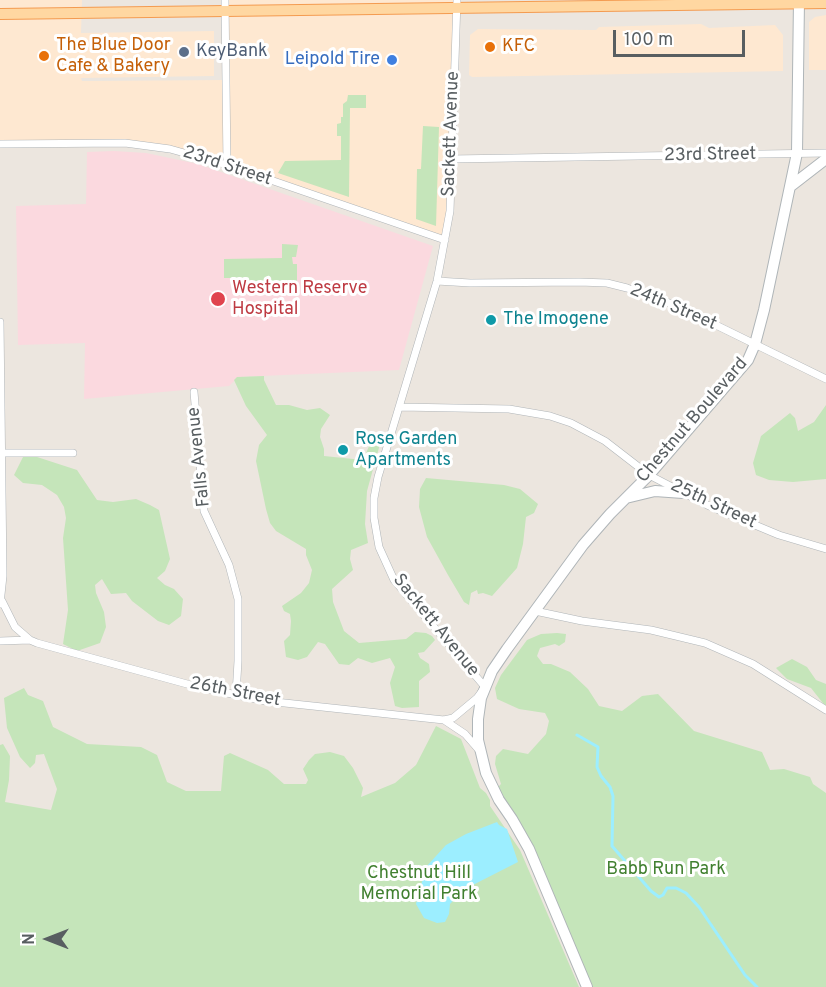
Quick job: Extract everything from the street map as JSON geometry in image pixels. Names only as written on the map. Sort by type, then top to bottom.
[{"type":"main road","points":[[0,14],[225,5],[826,3]]},
{"type":"street","name":"Chestnut Boulevard","points":[[485,687],[507,649],[583,545],[649,475],[744,366],[755,344],[797,153],[799,2]]},
{"type":"street","name":"Sackett Avenue","points":[[457,4],[450,211],[437,281],[378,477],[374,498],[374,518],[379,546],[394,580],[485,687],[478,719],[480,752],[492,787],[529,849],[587,987]]},
{"type":"street","points":[[225,5],[226,165]]},
{"type":"street","name":"23rd Street","points":[[0,144],[143,144],[170,149],[226,165],[445,240]]},
{"type":"street","name":"23rd Street","points":[[451,159],[826,153]]},
{"type":"street","points":[[791,186],[826,159]]},
{"type":"street","name":"24th Street","points":[[437,281],[609,284],[654,296],[826,379]]},
{"type":"street","points":[[0,322],[1,602],[15,627],[30,640]]},
{"type":"street","name":"Falls Avenue","points":[[194,392],[204,511],[229,565],[238,599],[236,695]]},
{"type":"street","name":"25th Street","points":[[400,407],[510,409],[550,416],[571,423],[605,441],[649,475],[683,493],[743,521],[826,549]]},
{"type":"street","points":[[2,453],[73,453]]},
{"type":"street","points":[[626,498],[655,491],[683,493]]},
{"type":"street","points":[[535,611],[582,621],[651,630],[705,643],[753,664],[826,710]]},
{"type":"street","name":"26th Street","points":[[0,641],[30,640],[236,695],[276,702],[444,720]]},
{"type":"street","points":[[444,720],[453,718],[485,687]]},
{"type":"street","points":[[444,720],[465,734],[480,752]]},
{"type":"shaded area","points":[[0,0],[82,0],[81,33],[214,31],[214,76],[81,78],[82,81],[91,81],[225,80],[225,0],[457,0],[450,211],[445,240],[156,146],[0,144]]},
{"type":"shaded area","points":[[826,15],[826,70],[809,70],[809,22],[815,17]]},
{"type":"shaded area","points":[[701,24],[709,28],[775,25],[783,35],[783,71],[472,77],[469,75],[470,35],[478,29],[596,30],[599,27]]},
{"type":"shaded area","name":"Western Reserve Hospital","points":[[87,152],[146,153],[198,164],[433,246],[399,370],[238,377],[229,386],[84,399],[85,343],[18,345],[16,206],[86,204]]},
{"type":"green space","points":[[348,95],[366,95],[366,108],[350,108],[349,197],[278,173],[285,161],[341,160],[341,136],[337,136],[337,124],[341,123],[343,104],[347,101]]},
{"type":"green space","points":[[423,126],[439,127],[436,226],[416,219],[417,169],[421,169]]},
{"type":"green space","points":[[282,244],[298,245],[296,257],[292,257],[293,264],[297,264],[297,281],[293,281],[293,287],[264,288],[263,283],[232,283],[231,278],[224,278],[224,259],[282,258]]},
{"type":"green space","points":[[264,376],[276,405],[289,405],[307,410],[320,408],[330,415],[321,429],[320,437],[324,456],[363,460],[370,444],[373,442],[380,444],[367,491],[365,524],[368,543],[351,550],[350,559],[353,570],[332,589],[333,602],[344,631],[359,643],[406,639],[415,632],[432,636],[435,640],[424,652],[418,653],[420,658],[429,664],[430,672],[419,681],[419,707],[395,706],[390,683],[395,667],[390,658],[372,663],[358,658],[349,665],[339,664],[325,644],[318,642],[307,657],[298,660],[286,657],[284,641],[290,635],[291,621],[290,614],[284,611],[282,606],[301,593],[309,583],[312,570],[306,549],[276,531],[270,523],[256,461],[259,445],[267,435],[246,406],[234,380],[237,377]]},
{"type":"green space","points":[[826,405],[826,479],[793,482],[769,480],[756,475],[753,463],[761,436],[790,413],[795,418],[798,431],[814,422]]},
{"type":"green space","points":[[34,456],[77,470],[97,500],[113,502],[136,499],[159,510],[170,559],[165,571],[157,578],[174,589],[183,599],[181,616],[169,625],[158,621],[132,601],[126,593],[111,594],[102,579],[95,585],[104,612],[106,627],[100,643],[77,651],[63,644],[68,610],[63,538],[66,518],[64,507],[57,495],[42,485],[23,483],[14,475],[23,457]]},
{"type":"green space","points":[[426,478],[504,485],[520,489],[538,504],[534,513],[526,517],[517,568],[492,596],[478,594],[477,590],[471,593],[469,605],[464,602],[448,575],[427,537],[419,507],[420,489]]},
{"type":"green space","name":"Babb Run Park","points":[[541,634],[566,634],[565,642],[559,646],[555,644],[540,648],[537,656],[543,664],[551,664],[570,672],[588,689],[599,706],[622,711],[642,696],[658,694],[694,731],[762,752],[770,770],[784,769],[810,777],[813,784],[826,793],[826,987],[587,987],[548,890],[494,791],[501,784],[495,764],[496,756],[503,749],[528,754],[546,734],[549,721],[545,713],[519,709],[497,699],[495,688],[501,675],[527,640]]},
{"type":"green space","points":[[792,659],[807,667],[816,680],[826,684],[826,707],[811,688],[787,679],[776,668]]},
{"type":"green space","name":"Chestnut Hill Memorial Park","points":[[24,688],[28,695],[43,701],[53,727],[87,744],[141,747],[157,755],[167,782],[186,791],[221,791],[224,756],[230,753],[268,770],[284,784],[306,784],[308,780],[303,769],[309,760],[315,754],[330,752],[344,756],[353,768],[363,788],[361,797],[395,783],[416,765],[436,726],[461,739],[480,788],[486,793],[490,806],[520,850],[579,987],[0,987],[0,745],[3,744],[10,756],[5,802],[51,810],[57,789],[44,754],[36,755],[35,763],[30,768],[20,757],[7,728],[4,698]]},
{"type":"water","points":[[497,822],[507,829],[518,862],[463,890],[450,904],[445,922],[437,923],[424,918],[416,904],[426,867],[446,845],[466,834]]},
{"type":"waterway","points":[[577,735],[598,747],[597,767],[613,796],[612,846],[651,891],[659,897],[667,888],[676,888],[686,893],[699,907],[745,975],[757,987]]},
{"type":"place","name":"KFC","points":[[490,47]]},
{"type":"place","name":"KeyBank","points":[[184,52]]},
{"type":"place","name":"The Blue Door Cafe & Bakery","points":[[44,56]]},
{"type":"place","name":"Leipold Tire","points":[[392,60]]},
{"type":"place","name":"Western Reserve Hospital","points":[[218,299]]},
{"type":"place","name":"The Imogene","points":[[491,320]]},
{"type":"place","name":"Rose Garden Apartments","points":[[343,450]]}]
